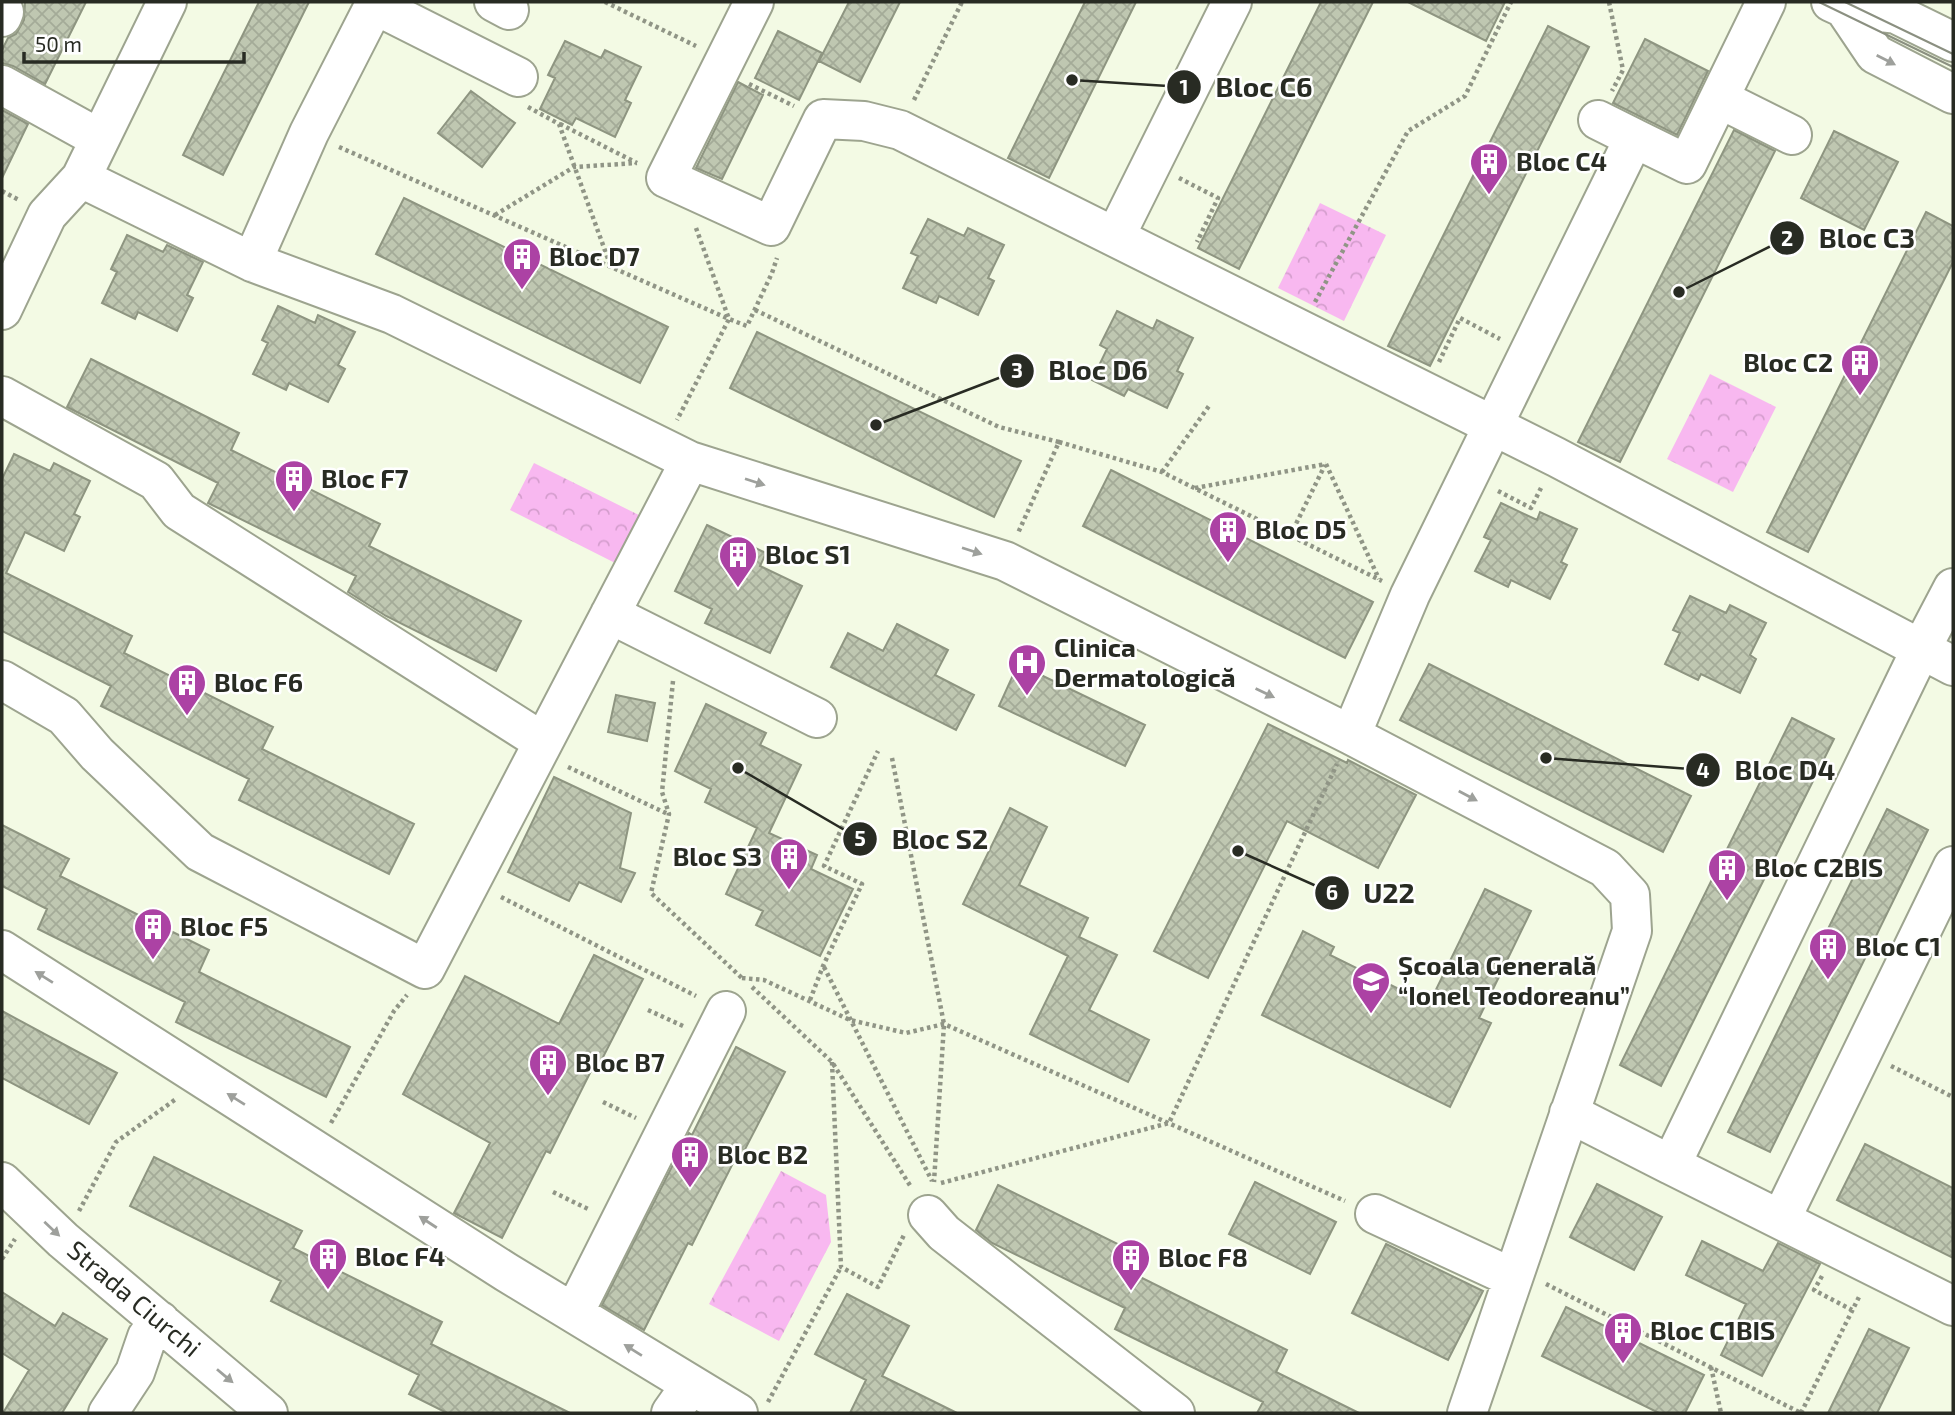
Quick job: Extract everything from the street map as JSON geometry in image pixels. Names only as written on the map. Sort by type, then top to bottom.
[{"type":"street","points":[[2,310],[47,215],[81,178],[167,2]]},
{"type":"street","points":[[754,2],[661,175],[771,226],[823,120],[864,121],[900,130],[1493,426],[1937,658]]},
{"type":"street","points":[[1115,237],[1233,2]]},
{"type":"street","points":[[1598,120],[1687,164],[1766,2]]},
{"type":"street","points":[[252,262],[309,133],[376,4],[518,77]]},
{"type":"street","points":[[1838,5],[1896,14],[1953,42]]},
{"type":"street","points":[[1838,5],[1875,54],[1953,94]]},
{"type":"street","points":[[2,85],[100,139]]},
{"type":"street","points":[[1720,99],[1792,135]]},
{"type":"street","points":[[1351,735],[1395,588],[1493,426],[1634,138]]},
{"type":"street","points":[[81,178],[252,262],[392,314],[677,454],[1005,561],[1351,735],[1605,868],[1630,895],[1632,931],[1467,1413]]},
{"type":"street","points":[[2,396],[156,481],[179,511],[540,748]]},
{"type":"street","points":[[2,680],[64,716],[97,754],[200,852],[425,969],[610,614],[677,454]]},
{"type":"street","points":[[1671,1165],[1937,658],[1953,588]]},
{"type":"street","points":[[610,614],[817,718]]},
{"type":"street","points":[[1781,1219],[1953,866]]},
{"type":"street","points":[[2,950],[506,1272],[575,1313],[681,1400],[738,1413]]},
{"type":"street","points":[[575,1313],[734,995]]},
{"type":"street","points":[[1569,1113],[1953,1307]]},
{"type":"street","name":"Strada Ciurchi","points":[[2,1182],[63,1240],[268,1413]]},
{"type":"street","points":[[921,1212],[944,1233],[1175,1413]]},
{"type":"street","points":[[1375,1214],[1513,1278]]},
{"type":"street","points":[[108,1413],[135,1372],[147,1337],[160,1321]]},
{"type":"path","points":[[605,2],[823,120]]},
{"type":"path","points":[[900,130],[962,2]]},
{"type":"path","points":[[1300,331],[1408,131],[1465,96],[1511,2]]},
{"type":"path","points":[[1598,120],[1623,70],[1609,2]]},
{"type":"path","points":[[518,77],[529,109],[661,175],[729,319],[677,454]]},
{"type":"path","points":[[559,124],[611,267]]},
{"type":"path","points":[[309,133],[747,326],[777,261]]},
{"type":"path","points":[[1151,164],[1218,198],[1194,247]]},
{"type":"path","points":[[495,215],[574,167],[661,175]]},
{"type":"path","points":[[755,310],[999,427],[1162,472],[1395,588]]},
{"type":"path","points":[[1424,392],[1460,318],[1528,353]]},
{"type":"path","points":[[1162,472],[1209,406]]},
{"type":"path","points":[[1005,561],[1059,442]]},
{"type":"path","points":[[1194,488],[1325,464]]},
{"type":"path","points":[[1325,464],[1395,588]]},
{"type":"path","points":[[1290,536],[1325,464]]},
{"type":"path","points":[[673,675],[662,792],[669,814],[651,893],[734,995]]},
{"type":"path","points":[[921,1212],[1169,1123],[1351,735]]},
{"type":"path","points":[[540,748],[669,814]]},
{"type":"path","points":[[810,1000],[862,884],[824,866],[878,751]]},
{"type":"path","points":[[841,1267],[878,1287],[921,1212],[944,1024],[892,758]]},
{"type":"path","points":[[471,881],[734,995],[832,1062],[921,1212]]},
{"type":"path","points":[[823,966],[850,1020],[921,1212]]},
{"type":"path","points":[[734,995],[764,980],[850,1020],[906,1033],[944,1024],[1375,1214]]},
{"type":"path","points":[[316,1150],[394,1012]]},
{"type":"path","points":[[1863,1052],[1953,1097]]},
{"type":"path","points":[[762,1413],[841,1267],[832,1062]]},
{"type":"path","points":[[63,1240],[116,1142],[204,1079]]},
{"type":"path","points":[[1564,1293],[1801,1413],[1874,1266]]},
{"type":"path","points":[[1836,1302],[1852,1310]]},
{"type":"path","points":[[1711,1367],[1721,1413]]},
{"type":"green space","points":[[1320,203],[1386,235],[1344,321],[1278,288]]},
{"type":"green space","points":[[1710,374],[1776,407],[1733,492],[1667,459]]},
{"type":"green space","points":[[534,463],[655,523],[631,571],[510,510]]},
{"type":"green space","points":[[781,1171],[826,1195],[831,1242],[779,1341],[709,1304]]},
{"type":"building","points":[[25,2],[86,2],[45,84],[13,66],[2,63],[2,50],[8,38],[16,34],[24,20]]},
{"type":"building","points":[[259,2],[309,2],[223,175],[183,155]]},
{"type":"building","points":[[849,2],[900,2],[860,82],[819,61]]},
{"type":"building","points":[[1085,2],[1136,2],[1049,178],[1008,158]]},
{"type":"building","points":[[1321,2],[1373,2],[1239,269],[1198,248]]},
{"type":"building","points":[[1408,2],[1505,2],[1486,41]]},
{"type":"building","name":"Bloc C4","points":[[1548,26],[1589,47],[1430,366],[1388,346]]},
{"type":"building","points":[[778,31],[822,53],[799,100],[755,78]]},
{"type":"building","points":[[1645,39],[1708,71],[1677,135],[1613,103]]},
{"type":"building","points":[[565,41],[601,58],[605,50],[641,67],[625,100],[631,103],[615,137],[576,118],[572,125],[540,109],[555,78],[548,75]]},
{"type":"building","points":[[738,82],[763,95],[722,179],[696,168]]},
{"type":"building","points":[[471,91],[515,123],[482,167],[438,133]]},
{"type":"building","points":[[2,110],[28,124],[2,178]]},
{"type":"building","points":[[1734,130],[1775,151],[1620,462],[1578,442]]},
{"type":"building","points":[[1834,131],[1898,162],[1864,230],[1801,198]]},
{"type":"building","name":"Bloc D7","points":[[404,198],[668,327],[640,383],[376,254]]},
{"type":"building","name":"Bloc C2","points":[[1926,212],[1953,226],[1953,262],[1808,552],[1767,532]]},
{"type":"building","points":[[928,219],[964,236],[968,228],[1004,245],[988,278],[994,281],[978,315],[939,296],[936,303],[903,288],[918,256],[911,253]]},
{"type":"building","points":[[127,235],[163,252],[167,245],[203,262],[187,295],[193,298],[177,331],[138,312],[135,319],[102,303],[117,272],[111,269]]},
{"type":"building","points":[[278,306],[315,323],[318,315],[355,332],[338,365],[345,369],[328,402],[289,383],[286,390],[253,374],[268,343],[262,340]]},
{"type":"building","points":[[1117,311],[1153,329],[1157,320],[1193,338],[1177,371],[1183,374],[1167,408],[1128,389],[1124,396],[1092,380],[1107,349],[1100,345]]},
{"type":"building","points":[[757,332],[1021,461],[994,517],[730,388]]},
{"type":"building","name":"Bloc F7","points":[[91,359],[239,433],[231,450],[380,524],[369,546],[521,621],[496,671],[386,616],[348,592],[356,576],[208,503],[218,483],[67,407]]},
{"type":"building","name":"Bloc F6","points":[[14,454],[50,471],[54,463],[90,481],[74,514],[80,517],[64,551],[25,532],[6,573],[132,636],[124,653],[273,727],[262,749],[414,824],[389,874],[239,800],[249,779],[101,706],[111,686],[2,631],[2,479]]},
{"type":"building","name":"Bloc D5","points":[[1111,470],[1373,602],[1345,658],[1083,526]]},
{"type":"building","points":[[1501,503],[1537,520],[1540,512],[1577,529],[1561,562],[1567,565],[1550,599],[1511,580],[1508,587],[1475,571],[1491,540],[1484,537]]},
{"type":"building","name":"Bloc S1","points":[[707,525],[766,553],[760,566],[802,586],[770,653],[705,623],[712,609],[675,591]]},
{"type":"building","points":[[1690,596],[1726,613],[1730,605],[1766,623],[1750,655],[1756,659],[1740,693],[1701,674],[1698,680],[1665,664],[1680,633],[1673,630]]},
{"type":"building","points":[[897,624],[948,650],[935,675],[974,695],[956,730],[831,667],[848,633],[883,651]]},
{"type":"building","points":[[1018,664],[1145,725],[1125,766],[999,706]]},
{"type":"building","points":[[1429,664],[1691,796],[1663,852],[1400,720]]},
{"type":"building","points":[[616,695],[655,703],[647,741],[608,732]]},
{"type":"building","points":[[706,704],[766,733],[760,745],[801,765],[769,833],[817,855],[811,869],[853,889],[820,956],[756,925],[763,911],[726,894],[757,828],[705,802],[711,789],[675,771]]},
{"type":"building","name":"Bloc C2BIS","points":[[1792,718],[1834,739],[1661,1086],[1620,1065]]},
{"type":"building","points":[[1268,724],[1347,763],[1348,760],[1416,795],[1378,868],[1287,821],[1208,978],[1154,951]]},
{"type":"building","points":[[554,777],[631,813],[620,868],[635,873],[621,902],[579,882],[569,901],[508,872]]},
{"type":"building","points":[[1010,808],[1047,827],[1019,885],[1088,918],[1079,937],[1117,955],[1089,1010],[1149,1040],[1128,1082],[1030,1034],[1068,956],[963,904]]},
{"type":"building","name":"Bloc C1","points":[[1887,809],[1928,830],[1770,1152],[1728,1132]]},
{"type":"building","name":"Bloc F5","points":[[2,825],[69,859],[60,876],[209,950],[199,972],[350,1047],[326,1097],[176,1022],[185,1002],[38,929],[47,909],[2,886]]},
{"type":"building","points":[[1485,889],[1531,911],[1479,1018],[1491,1023],[1450,1107],[1262,1015],[1303,931],[1334,947],[1330,955],[1429,1004]]},
{"type":"building","points":[[594,955],[643,979],[598,1067],[594,1065],[550,1153],[546,1151],[502,1238],[454,1213],[490,1143],[403,1094],[465,976],[559,1024]]},
{"type":"building","points":[[2,1011],[117,1073],[89,1124],[2,1078]]},
{"type":"building","name":"Bloc B2","points":[[736,1047],[785,1072],[740,1159],[736,1157],[692,1245],[688,1243],[644,1330],[602,1305]]},
{"type":"building","points":[[1865,1144],[1953,1188],[1953,1258],[1837,1200]]},
{"type":"building","name":"Bloc F4","points":[[154,1157],[302,1231],[293,1248],[442,1322],[431,1344],[570,1413],[447,1413],[409,1394],[419,1375],[271,1301],[281,1281],[130,1206]]},
{"type":"building","points":[[1255,1182],[1336,1222],[1310,1274],[1229,1234]]},
{"type":"building","points":[[1597,1184],[1662,1217],[1634,1270],[1570,1237]]},
{"type":"building","name":"Bloc F8","points":[[998,1185],[1146,1258],[1138,1276],[1287,1350],[1276,1372],[1359,1413],[1257,1413],[1263,1402],[1115,1329],[1125,1308],[992,1243],[976,1230]]},
{"type":"building","points":[[1702,1241],[1763,1271],[1778,1243],[1820,1264],[1762,1376],[1721,1355],[1746,1304],[1686,1275]]},
{"type":"building","points":[[1386,1244],[1483,1291],[1448,1360],[1352,1313]]},
{"type":"building","points":[[2,1292],[55,1326],[63,1313],[107,1339],[62,1413],[3,1413],[29,1370],[2,1353]]},
{"type":"building","points":[[847,1294],[909,1326],[882,1376],[957,1413],[850,1413],[866,1380],[815,1354]]},
{"type":"building","name":"Bloc C1BIS","points":[[1566,1307],[1704,1375],[1685,1413],[1659,1413],[1542,1356]]},
{"type":"building","points":[[1869,1329],[1909,1348],[1877,1413],[1828,1413]]},
{"type":"tram line","points":[[1819,2],[1953,67]]},
{"type":"tram line","points":[[1845,2],[1953,54]]},
{"type":"place","name":"Bloc C6","points":[[1072,80]]},
{"type":"place","name":"Bloc C4","points":[[1489,196]]},
{"type":"place","name":"Bloc D7","points":[[522,291]]},
{"type":"place","name":"Bloc C3","points":[[1679,292]]},
{"type":"place","name":"Bloc C2","points":[[1860,397]]},
{"type":"place","name":"Bloc D6","points":[[876,425]]},
{"type":"place","name":"Bloc F7","points":[[294,513]]},
{"type":"place","name":"Bloc D5","points":[[1228,564]]},
{"type":"place","name":"Bloc S1","points":[[738,589]]},
{"type":"place","name":"Clinica Dermatologică","points":[[1027,697]]},
{"type":"place","name":"Bloc F6","points":[[187,717]]},
{"type":"place","name":"Bloc D4","points":[[1546,758]]},
{"type":"place","name":"Bloc S2","points":[[738,768]]},
{"type":"place","name":"U22","points":[[1238,851]]},
{"type":"place","name":"Bloc S3","points":[[789,891]]},
{"type":"place","name":"Bloc C2BIS","points":[[1727,902]]},
{"type":"place","name":"Bloc F5","points":[[153,961]]},
{"type":"place","name":"Bloc C1","points":[[1828,981]]},
{"type":"place","name":"Școala Generală “Ionel Teodoreanu”","points":[[1371,1015]]},
{"type":"place","name":"Bloc B7","points":[[548,1097]]},
{"type":"place","name":"Bloc B2","points":[[690,1189]]},
{"type":"place","name":"Bloc F4","points":[[328,1291]]},
{"type":"place","name":"Bloc F8","points":[[1131,1292]]},
{"type":"place","name":"Bloc C1BIS","points":[[1623,1365]]}]
